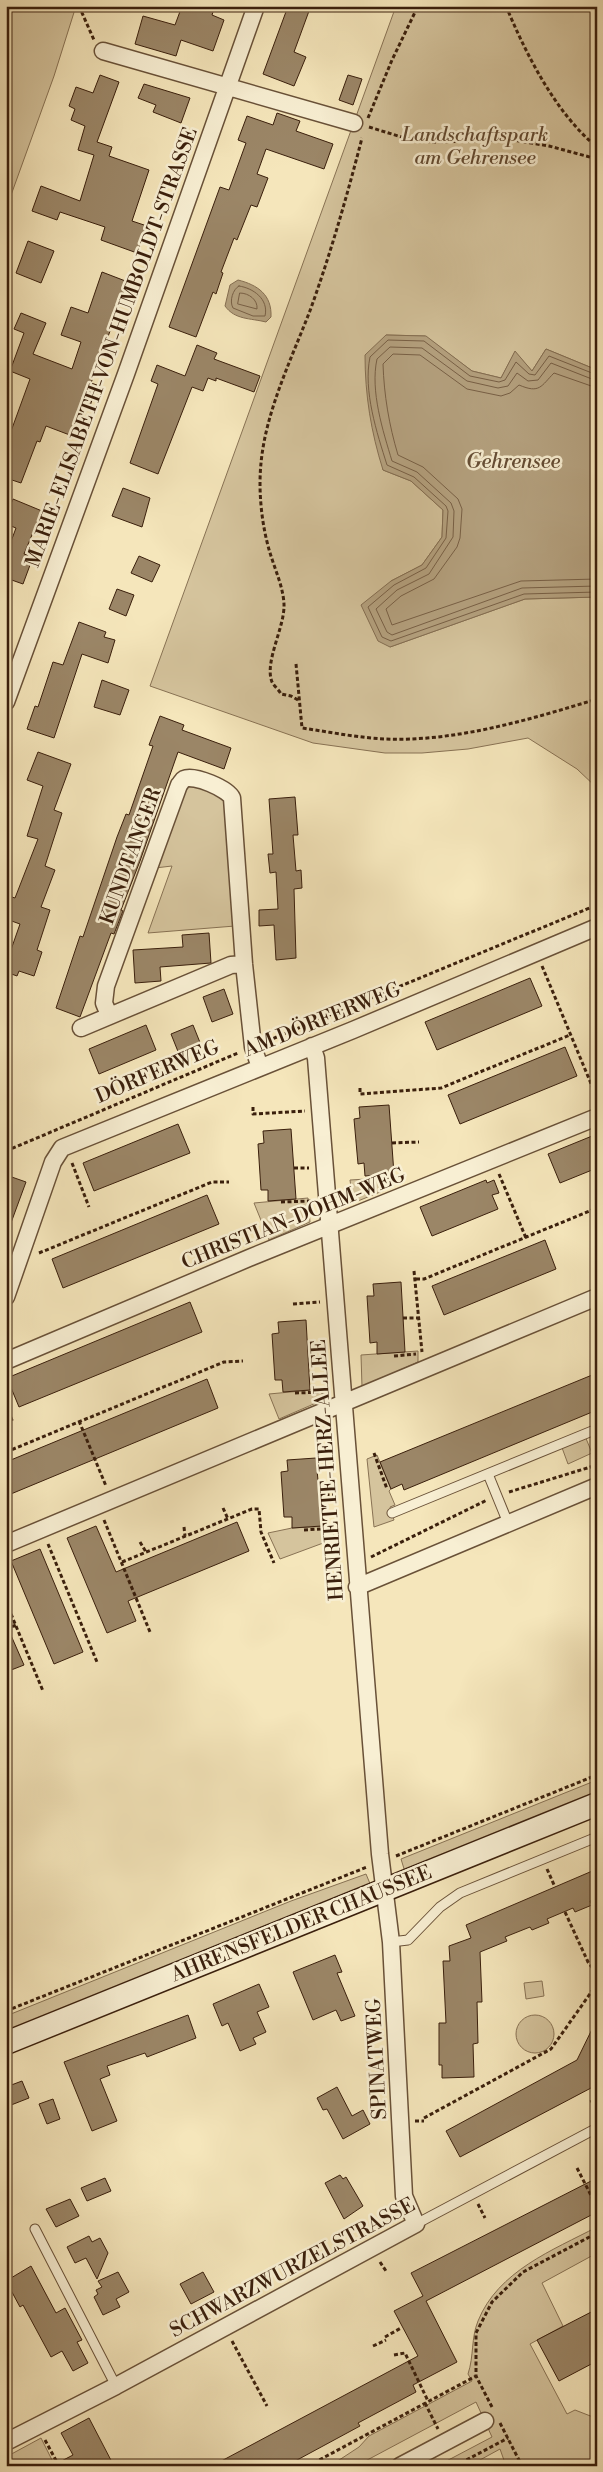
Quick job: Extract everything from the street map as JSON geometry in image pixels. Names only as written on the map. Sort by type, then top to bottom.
[{"type":"main road","name":"AHRENSFELDER CHAUSSEE","points":[[6,2043],[597,1804]]},
{"type":"street","name":"MARIE-ELISABETH-VON-HUMBOLDT-STRASSE","points":[[6,702],[123,382],[256,6]]},
{"type":"street","points":[[104,51],[359,124]]},
{"type":"street","name":"KUNDTANGER","points":[[109,1015],[104,1003],[106,986],[179,785],[184,779],[191,778],[223,788],[229,792],[232,798],[244,964],[253,1047],[260,1067]]},
{"type":"street","name":"AM DÖRFERWEG","points":[[64,1147],[597,927]]},
{"type":"street","points":[[81,1028],[231,965],[244,964]]},
{"type":"street","name":"HENRIETTE-HERZ-ALLEE","points":[[312,1046],[316,1058],[357,1587],[384,1890]]},
{"type":"street","name":"CHRISTIAN-DOHM-WEG","points":[[6,1361],[329,1225],[597,1117]]},
{"type":"street","points":[[6,1297],[53,1162],[64,1147]]},
{"type":"street","points":[[6,1544],[343,1405],[597,1297]]},
{"type":"street","points":[[357,1587],[597,1486]]},
{"type":"street","name":"SPINATWEG","points":[[384,1890],[391,1942],[404,2196],[416,2224]]},
{"type":"street","name":"SCHWARZWURZELSTRASSE","points":[[6,2442],[116,2386],[416,2224]]},
{"type":"street","points":[[400,2466],[485,2421]]},
{"type":"lane","points":[[392,1513],[597,1430]]},
{"type":"lane","points":[[488,1474],[508,1523]]},
{"type":"lane","name":"AHRENSFELDER CHAUSSEE","points":[[391,1942],[408,1940],[440,1907],[460,1892],[597,1837]]},
{"type":"lane","name":"SCHWARZWURZELSTRASSE","points":[[416,2224],[597,2128]]},
{"type":"lane","points":[[35,2228],[116,2386]]},
{"type":"path","points":[[79,6],[92,38],[104,51]]},
{"type":"path","points":[[298,700],[281,694],[272,681],[272,657],[281,628],[284,605],[280,579],[265,532],[261,506],[260,463],[269,422],[323,274],[345,206],[359,124],[418,6]]},
{"type":"path","points":[[506,6],[537,71],[583,136],[597,147]]},
{"type":"path","points":[[359,124],[408,139],[432,142],[513,140],[549,146],[597,159]]},
{"type":"path","points":[[296,664],[302,728],[385,739],[452,735],[551,713],[597,699]]},
{"type":"path","name":"DÖRFERWEG","points":[[6,1151],[597,905]]},
{"type":"path","points":[[536,952],[597,1098]]},
{"type":"path","points":[[360,1088],[360,1094],[441,1088],[570,1035]]},
{"type":"path","points":[[279,1105],[280,1112]]},
{"type":"path","points":[[252,1107],[253,1114],[306,1111]]},
{"type":"path","points":[[392,1143],[419,1142]]},
{"type":"path","points":[[64,1147],[89,1207]]},
{"type":"path","points":[[493,1158],[526,1238]]},
{"type":"path","points":[[294,1168],[310,1168]]},
{"type":"path","points":[[22,1251],[34,1255],[212,1182],[229,1182]]},
{"type":"path","points":[[281,1202],[312,1201]]},
{"type":"path","points":[[416,1279],[424,1279],[597,1208]]},
{"type":"path","points":[[394,1356],[422,1353],[414,1271]]},
{"type":"path","points":[[293,1304],[320,1302]]},
{"type":"path","points":[[403,1318],[420,1318]]},
{"type":"path","points":[[308,1359],[324,1358]]},
{"type":"path","points":[[6,1452],[224,1362],[243,1361]]},
{"type":"path","points":[[295,1394],[327,1392]]},
{"type":"path","points":[[6,1405],[13,1423]]},
{"type":"path","points":[[79,1422],[122,1562],[150,1632]]},
{"type":"path","points":[[374,1453],[387,1489]]},
{"type":"path","points":[[371,1557],[497,1495],[597,1465]]},
{"type":"path","points":[[319,1495],[335,1495]]},
{"type":"path","points":[[223,1508],[228,1519]]},
{"type":"path","points":[[122,1562],[259,1508],[261,1532],[274,1563]]},
{"type":"path","points":[[184,1527],[185,1536]]},
{"type":"path","points":[[304,1530],[337,1528]]},
{"type":"path","points":[[42,1530],[97,1662]]},
{"type":"path","points":[[140,1542],[146,1552]]},
{"type":"path","points":[[6,1602],[43,1691]]},
{"type":"path","points":[[6,1629],[16,1625]]},
{"type":"path","points":[[6,2011],[597,1775]]},
{"type":"path","points":[[543,1859],[555,1887]]},
{"type":"path","points":[[565,1912],[588,1962],[597,1974]]},
{"type":"path","points":[[424,2118],[551,2049],[597,1984]]},
{"type":"path","points":[[591,2100],[597,2112]]},
{"type":"path","points":[[577,2168],[597,2207]]},
{"type":"path","points":[[308,2466],[316,2464],[476,2376],[476,2333],[492,2302],[523,2272],[597,2233]]},
{"type":"path","points":[[225,2328],[267,2406]]},
{"type":"path","points":[[373,2346],[401,2328]]},
{"type":"path","points":[[394,2355],[406,2353],[445,2442]]},
{"type":"path","points":[[38,2426],[59,2466]]},
{"type":"path","points":[[455,2466],[508,2438]]},
{"type":"green space","points":[[6,6],[76,6],[54,76],[6,209]]},
{"type":"green space","name":"Landschaftspark am Gehrensee","points":[[396,6],[597,6],[597,370],[546,349],[532,371],[515,352],[501,378],[472,371],[425,336],[386,335],[383,470],[411,481],[443,510],[442,537],[422,565],[391,581],[390,647],[525,599],[597,597],[597,788],[577,769],[528,738],[468,749],[422,753],[385,753],[313,743],[150,686]]},
{"type":"green space","points":[[196,784],[226,798],[235,926],[148,933],[172,866],[155,868],[183,790],[189,785]]},
{"type":"green space","points":[[383,1178],[385,1190],[353,1203],[350,1180]]},
{"type":"green space","points":[[308,1198],[310,1222],[269,1240],[254,1203]]},
{"type":"green space","points":[[418,1351],[418,1362],[362,1387],[361,1355]]},
{"type":"green space","points":[[322,1389],[323,1400],[279,1419],[269,1394]]},
{"type":"green space","points":[[585,1436],[592,1453],[568,1464],[561,1445]]},
{"type":"green space","points":[[377,1455],[391,1489],[389,1491],[395,1505],[390,1507],[394,1520],[374,1527],[367,1459]]},
{"type":"green space","points":[[333,1526],[334,1539],[280,1559],[268,1533],[292,1528]]},
{"type":"green space","points":[[597,1780],[597,1794],[405,1872],[401,1859]]},
{"type":"green space","points":[[366,1874],[371,1886],[6,2033],[6,2016],[291,1901]]},
{"type":"green space","points":[[542,1981],[544,1996],[526,1999],[524,1983]]},
{"type":"green space","points":[[535,2015],[549,2020],[554,2034],[549,2048],[535,2053],[521,2048],[516,2034],[521,2020]]},
{"type":"green space","points":[[597,2227],[597,2253],[542,2283],[563,2326],[530,2344],[567,2414],[575,2410],[593,2417],[597,2425],[597,2466],[506,2466],[500,2449],[469,2466],[437,2466],[492,2437],[476,2402],[356,2466],[330,2466],[359,2447],[369,2436],[472,2381],[468,2374],[476,2327],[487,2304],[499,2288],[528,2264]]},
{"type":"green space","points":[[41,2438],[55,2466],[6,2466],[6,2457]]},
{"type":"water","points":[[238,280],[257,288],[266,297],[271,309],[271,317],[266,322],[243,318],[233,314],[225,306],[230,285]]},
{"type":"water","name":"Gehrensee","points":[[386,335],[426,336],[472,371],[501,378],[515,351],[532,371],[546,349],[597,370],[597,597],[525,599],[390,647],[378,641],[361,605],[391,581],[422,565],[442,537],[443,510],[411,481],[383,470],[375,442],[370,413],[365,355]]},
{"type":"building","points":[[182,6],[215,6],[212,15],[224,20],[213,51],[181,40],[176,56],[135,44],[143,16],[175,25]]},
{"type":"building","points":[[296,6],[309,11],[294,52],[306,57],[294,86],[263,74],[287,9],[294,11]]},
{"type":"building","points":[[100,75],[119,82],[97,142],[112,147],[109,156],[149,170],[132,221],[147,226],[137,253],[101,240],[105,227],[60,212],[57,220],[32,211],[41,186],[80,201],[94,155],[78,150],[85,126],[71,120],[75,109],[69,106],[76,87],[93,93]]},
{"type":"building","points":[[348,75],[362,79],[353,105],[339,100]]},
{"type":"building","points":[[144,84],[190,98],[181,123],[153,112],[156,105],[138,98]]},
{"type":"building","points":[[277,113],[300,121],[296,131],[333,144],[324,169],[266,149],[257,174],[268,178],[257,207],[251,205],[237,240],[234,238],[221,272],[223,273],[216,294],[213,292],[196,337],[169,327],[220,187],[229,190],[246,143],[238,140],[247,116],[273,125]]},
{"type":"building","points":[[28,241],[54,251],[41,283],[16,273]]},
{"type":"building","points":[[102,272],[128,282],[91,383],[97,385],[90,406],[87,405],[75,437],[46,426],[40,442],[37,441],[21,483],[6,478],[6,445],[30,379],[10,371],[24,333],[14,329],[21,313],[46,323],[33,354],[72,369],[81,342],[61,335],[71,307],[88,313]]},
{"type":"building","points":[[197,345],[217,353],[214,359],[260,376],[254,392],[216,378],[216,381],[208,378],[203,391],[192,387],[158,474],[130,463],[158,384],[151,381],[157,365],[185,376]]},
{"type":"building","points":[[123,488],[150,498],[142,527],[112,516]]},
{"type":"building","points":[[13,499],[42,511],[24,554],[33,557],[23,584],[6,578],[6,555],[16,528],[6,524],[6,516]]},
{"type":"building","points":[[139,556],[160,565],[152,582],[131,573]]},
{"type":"building","points":[[117,589],[134,595],[126,616],[109,609]]},
{"type":"building","points":[[79,622],[106,632],[104,637],[115,640],[108,663],[82,654],[54,738],[27,729],[35,706],[38,707],[53,662],[63,665]]},
{"type":"building","points":[[102,680],[129,690],[120,715],[94,707]]},
{"type":"building","points":[[160,716],[184,725],[182,730],[231,748],[224,769],[178,752],[121,910],[123,911],[114,934],[111,933],[80,1017],[56,1008],[80,936],[83,937],[117,837],[126,814],[129,815],[153,746],[149,745]]},
{"type":"building","points":[[38,752],[71,764],[54,810],[62,813],[45,866],[55,870],[41,907],[50,910],[37,950],[42,952],[34,976],[19,971],[17,976],[6,972],[6,964],[20,924],[6,919],[6,905],[9,896],[15,898],[38,839],[27,836],[43,786],[27,780]]},
{"type":"building","points":[[295,797],[298,835],[293,835],[296,871],[301,870],[302,888],[294,889],[296,958],[276,960],[274,925],[259,926],[259,910],[278,909],[276,872],[270,873],[268,854],[273,854],[269,799]]},
{"type":"building","points":[[209,933],[211,963],[160,967],[161,981],[135,983],[133,950],[183,947],[182,935]]},
{"type":"building","points":[[530,978],[542,1006],[437,1050],[425,1022]]},
{"type":"building","points":[[224,989],[233,1014],[212,1022],[203,997]]},
{"type":"building","points":[[146,1025],[156,1050],[99,1074],[89,1049]]},
{"type":"building","points":[[193,1025],[201,1045],[179,1054],[171,1034]]},
{"type":"building","points":[[565,1047],[577,1076],[460,1124],[448,1095]]},
{"type":"building","points":[[389,1105],[394,1174],[365,1176],[364,1163],[358,1164],[354,1119],[360,1118],[359,1107]]},
{"type":"building","points":[[178,1124],[190,1153],[94,1191],[83,1163]]},
{"type":"building","points":[[291,1129],[296,1199],[268,1201],[268,1190],[261,1190],[258,1144],[264,1143],[263,1131]]},
{"type":"building","points":[[597,1134],[597,1168],[560,1183],[548,1154]]},
{"type":"building","points":[[6,1175],[26,1182],[8,1231],[6,1231]]},
{"type":"building","points":[[486,1180],[487,1183],[494,1180],[499,1193],[492,1195],[498,1209],[432,1236],[420,1207]]},
{"type":"building","points":[[207,1195],[219,1224],[63,1288],[52,1259]]},
{"type":"building","points":[[545,1240],[556,1269],[444,1315],[432,1286]]},
{"type":"building","points":[[401,1282],[405,1352],[377,1354],[377,1342],[370,1343],[367,1296],[374,1296],[373,1284]]},
{"type":"building","points":[[190,1302],[202,1332],[19,1407],[7,1378]]},
{"type":"building","points":[[306,1320],[310,1390],[283,1392],[282,1380],[275,1380],[272,1334],[279,1333],[278,1322]]},
{"type":"building","points":[[597,1373],[597,1410],[404,1490],[402,1484],[391,1489],[380,1462]]},
{"type":"building","points":[[207,1379],[218,1408],[6,1496],[6,1462]]},
{"type":"building","points":[[316,1458],[322,1526],[292,1528],[292,1517],[284,1517],[281,1472],[288,1471],[287,1460]]},
{"type":"building","points":[[237,1522],[249,1551],[128,1601],[136,1621],[107,1633],[67,1538],[96,1526],[116,1572]]},
{"type":"building","points":[[40,1549],[83,1652],[54,1664],[11,1561]]},
{"type":"building","points":[[6,1624],[24,1665],[6,1672]]},
{"type":"building","points":[[597,1869],[597,1898],[590,1901],[592,1905],[575,1912],[573,1908],[547,1919],[549,1923],[532,1930],[530,1927],[505,1937],[507,1941],[480,1952],[482,2002],[477,2002],[478,2043],[473,2044],[474,2077],[442,2078],[442,2065],[439,2065],[439,2023],[446,2023],[443,1961],[450,1961],[449,1946],[471,1938],[466,1925]]},
{"type":"building","points":[[335,1955],[342,1972],[337,1973],[355,2016],[341,2021],[336,2010],[313,2020],[293,1972]]},
{"type":"building","points":[[259,1984],[269,2007],[257,2012],[266,2032],[253,2038],[256,2044],[240,2051],[228,2023],[222,2026],[213,2004]]},
{"type":"building","points":[[188,2015],[196,2038],[147,2057],[145,2053],[107,2066],[110,2075],[100,2079],[117,2121],[92,2131],[64,2062]]},
{"type":"building","points":[[597,2019],[597,2075],[591,2088],[460,2157],[446,2131],[577,2060]]},
{"type":"building","points":[[22,2081],[29,2098],[6,2107],[6,2087]]},
{"type":"building","points":[[337,2087],[352,2116],[363,2110],[370,2124],[343,2139],[327,2109],[323,2110],[317,2098]]},
{"type":"building","points":[[53,2099],[60,2119],[47,2124],[39,2104]]},
{"type":"building","points":[[340,2175],[343,2179],[346,2177],[363,2206],[344,2219],[325,2183]]},
{"type":"building","points":[[105,2178],[111,2191],[87,2201],[81,2188]]},
{"type":"building","points":[[597,2178],[597,2212],[426,2301],[457,2362],[413,2385],[416,2392],[358,2423],[360,2426],[286,2466],[212,2466],[418,2356],[394,2311],[423,2296],[411,2273]]},
{"type":"building","points":[[70,2199],[79,2216],[56,2227],[46,2209]]},
{"type":"building","points":[[89,2236],[92,2242],[100,2238],[108,2253],[97,2279],[86,2258],[75,2263],[67,2247]]},
{"type":"building","points":[[31,2266],[56,2313],[65,2308],[82,2340],[77,2342],[88,2363],[73,2371],[62,2351],[51,2357],[23,2305],[20,2307],[6,2281]]},
{"type":"building","points":[[118,2272],[129,2292],[116,2299],[120,2307],[103,2315],[94,2297],[98,2294],[96,2290],[102,2287],[98,2281]]},
{"type":"building","points":[[203,2272],[214,2292],[191,2304],[180,2284]]},
{"type":"building","points":[[597,2309],[597,2361],[559,2381],[537,2340]]},
{"type":"building","points":[[89,2418],[114,2466],[52,2466],[73,2455],[61,2433]]}]
